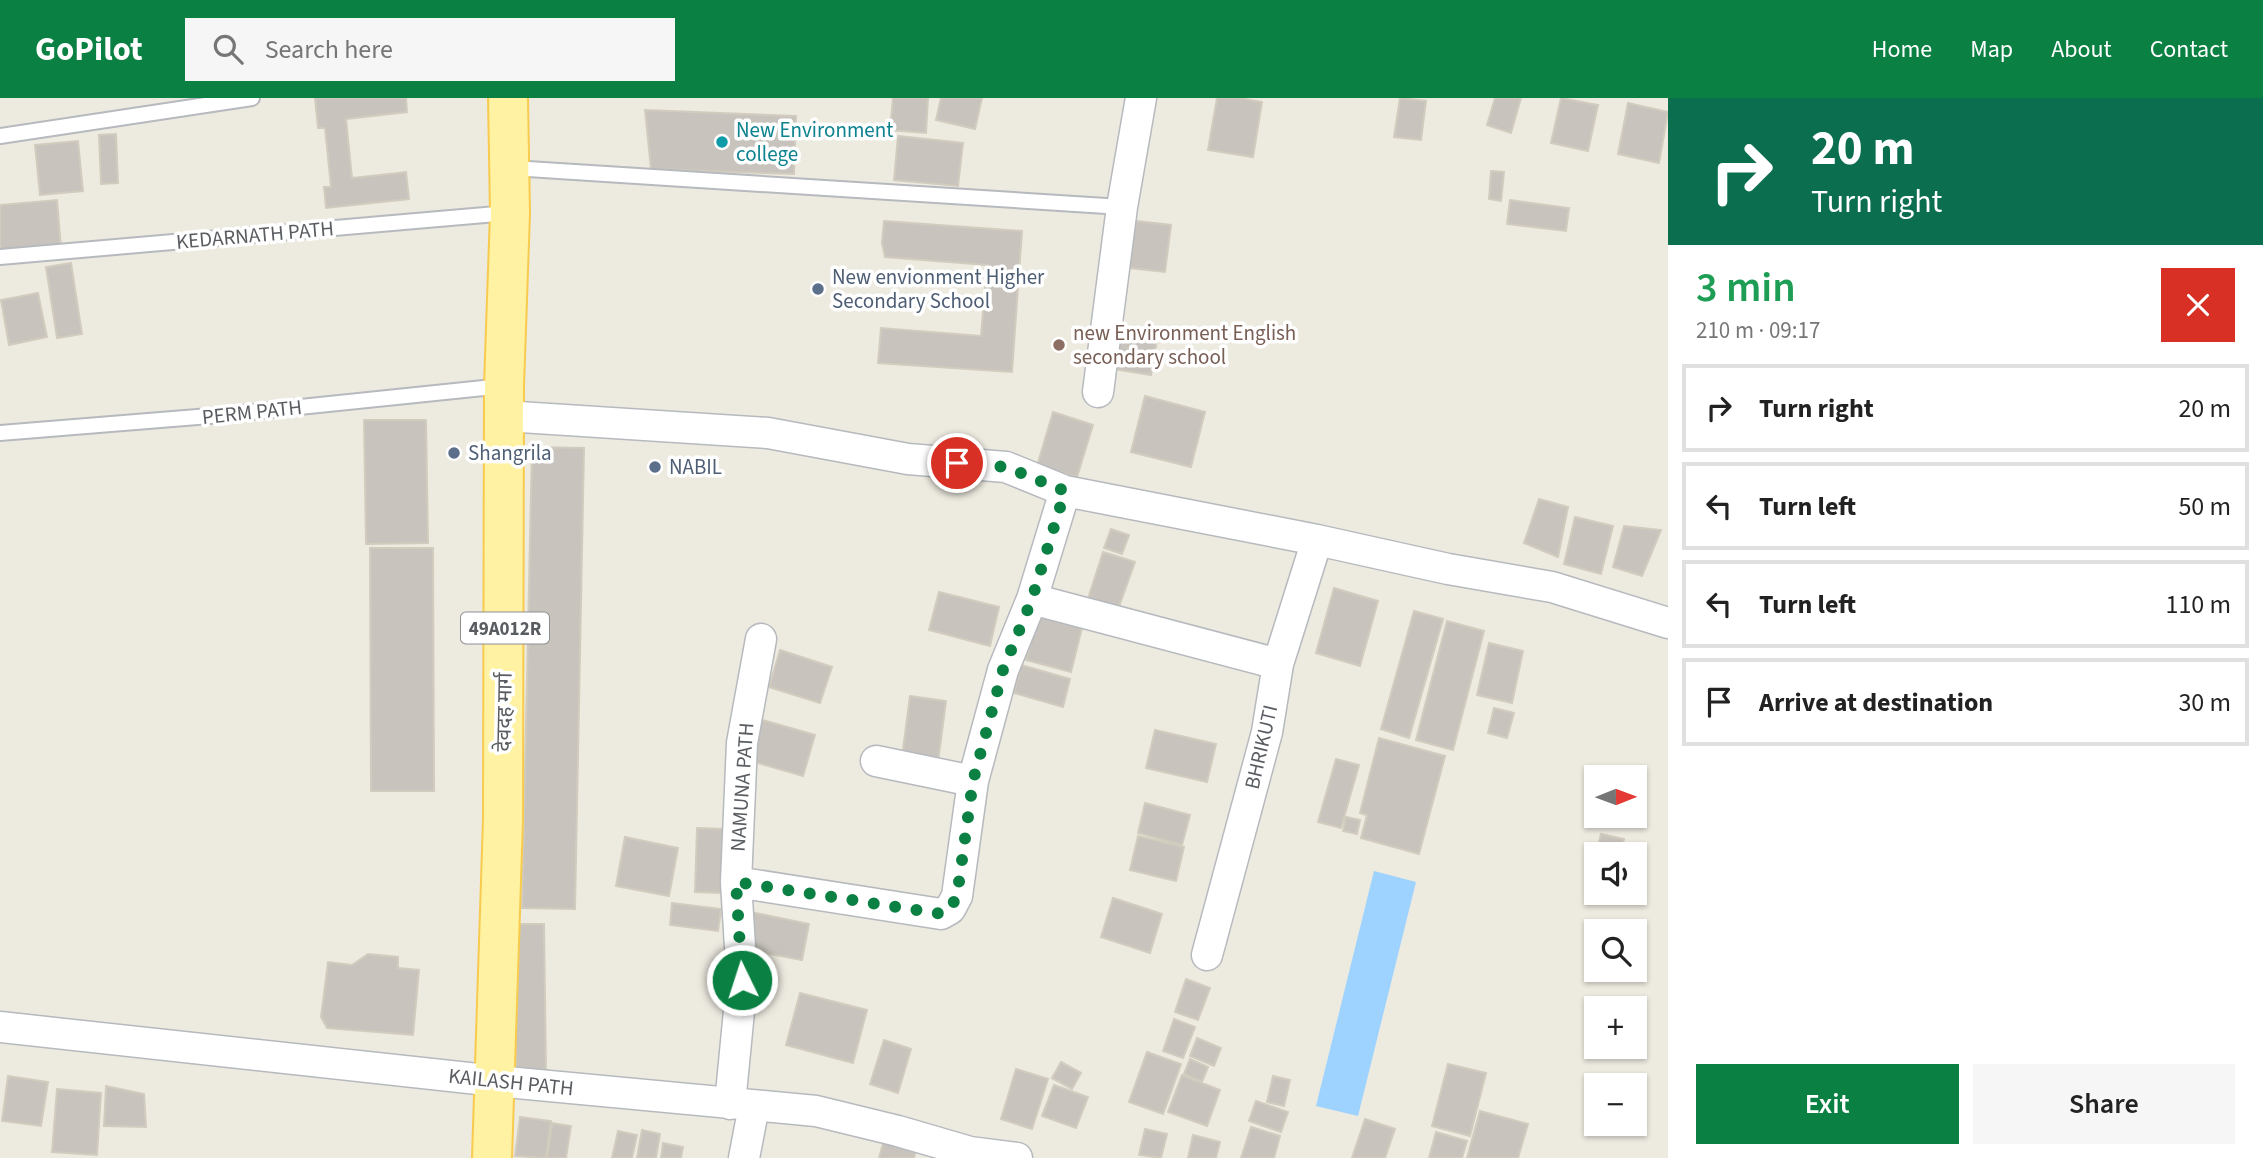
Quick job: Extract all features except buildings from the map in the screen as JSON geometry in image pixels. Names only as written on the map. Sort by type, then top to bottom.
[{"type":"main road","name":"देवदह मार्ग","points":[[492,1158],[503,819],[505,401],[510,213],[508,98]]},
{"type":"street","points":[[1098,392],[1122,207],[1141,98]]},
{"type":"street","points":[[505,401],[768,433],[908,459],[1006,467],[1065,491],[1317,540],[1448,569],[1552,587],[1668,623]]},
{"type":"street","points":[[736,882],[942,914],[950,909],[957,896],[973,781],[1003,670],[1032,599],[1065,491]]},
{"type":"street","name":"BHRIKUTI","points":[[1207,955],[1267,732],[1278,664],[1317,540]]},
{"type":"street","points":[[1032,599],[1278,664]]},
{"type":"street","name":"NAMUNA PATH","points":[[744,1158],[742,980],[736,882],[742,743],[761,639]]},
{"type":"street","points":[[876,761],[973,781]]},
{"type":"street","name":"KAILASH PATH","points":[[0,1027],[496,1081],[816,1111],[898,1131],[970,1155],[1017,1158]]},
{"type":"lane","points":[[0,136],[253,98]]},
{"type":"lane","points":[[509,168],[1122,207]]},
{"type":"lane","name":"KEDARNATH PATH","points":[[0,257],[510,213]]},
{"type":"lane","name":"PERM PATH","points":[[0,433],[222,415],[505,401]]},
{"type":"water","points":[[1374,871],[1416,882],[1358,1116],[1316,1106]]},
{"type":"place","name":"New Environment college","points":[[722,142]]},
{"type":"place","name":"New envionment Higher Secondary School","points":[[818,289]]},
{"type":"place","name":"new Environment English secondary school","points":[[1059,345]]},
{"type":"place","name":"Shangrila","points":[[454,453]]},
{"type":"place","name":"NABIL","points":[[655,467]]},
{"type":"route","points":[[742,980],[736,882],[942,914],[950,909],[957,896],[973,781],[1003,670],[1032,599],[1065,491],[1006,467],[957,463]]}]
